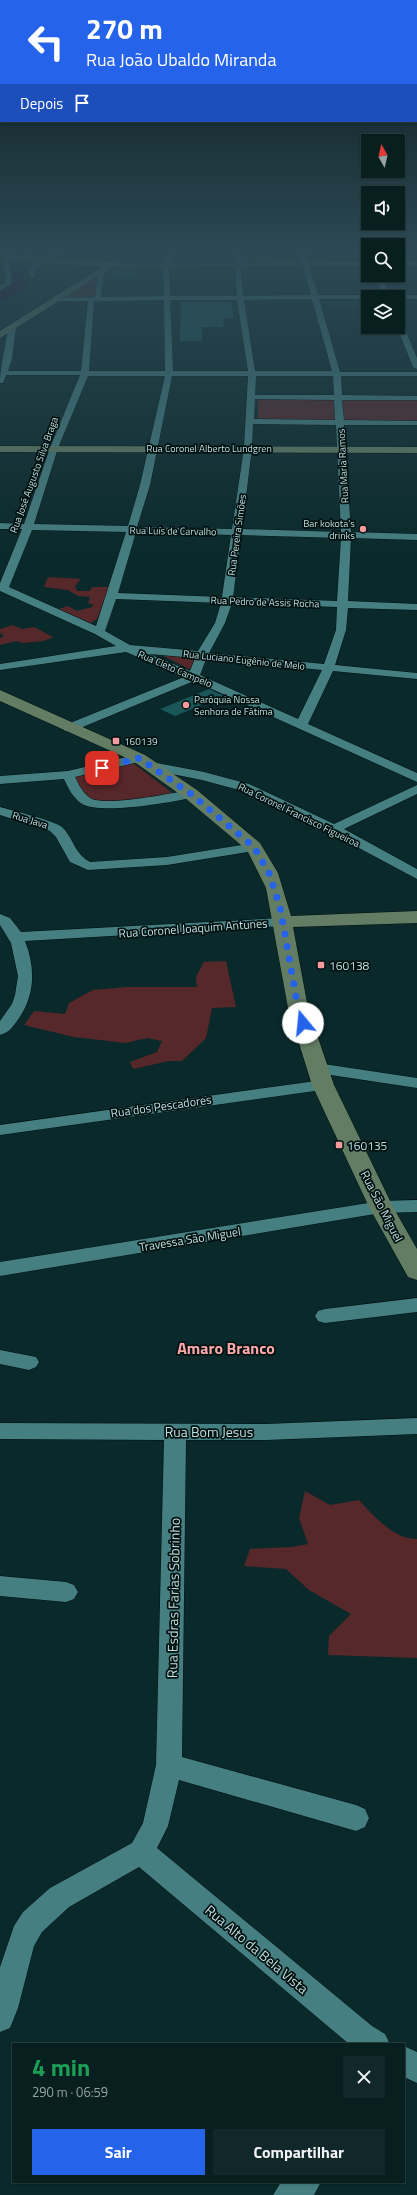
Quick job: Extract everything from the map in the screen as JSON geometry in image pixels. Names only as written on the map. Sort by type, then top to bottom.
[{"type":"main road","name":"Rua Coronel Alberto Lundgren","points":[[0,449],[248,448],[417,450]]},
{"type":"main road","name":"Rua São Miguel","points":[[0,695],[145,762],[191,794],[254,847],[269,873],[280,907],[298,1008],[320,1076],[381,1207],[417,1271]]},
{"type":"main road","name":"Rua Coronel Joaquim Antunes","points":[[282,922],[417,917]]},
{"type":"street","points":[[6,354],[1,376],[85,373],[417,374]]},
{"type":"street","name":"Rua José Augusto Silva Braga","points":[[2,588],[28,527],[54,448],[85,373],[87,354]]},
{"type":"street","points":[[99,632],[112,596],[145,484],[169,374],[169,354]]},
{"type":"street","name":"Rua Pereira Simões","points":[[194,677],[202,655],[213,638],[227,601],[238,532],[248,448],[252,374],[249,354]]},
{"type":"street","name":"Rua Maria Ramos","points":[[301,725],[328,669],[341,630],[346,535],[343,449],[337,374],[331,354]]},
{"type":"street","points":[[412,354],[417,367]]},
{"type":"street","points":[[251,397],[417,398]]},
{"type":"street","points":[[250,421],[417,423]]},
{"type":"street","name":"Rua Luís de Carvalho","points":[[0,526],[417,537]]},
{"type":"street","name":"Rua Cleto Campelo","points":[[2,588],[99,632],[127,648],[417,778]]},
{"type":"street","name":"Rua Pedro de Assis Rocha","points":[[112,596],[417,607]]},
{"type":"street","name":"Rua Luciano Eugênio de Melo","points":[[0,667],[127,648],[328,669],[417,676]]},
{"type":"street","points":[[69,728],[194,677]]},
{"type":"street","points":[[0,780],[68,775],[145,762]]},
{"type":"street","name":"Rua Coronel Francisco Figueiroa","points":[[145,762],[244,787],[334,829],[417,875]]},
{"type":"street","points":[[68,775],[81,796],[93,803],[121,802],[191,794]]},
{"type":"street","points":[[334,829],[417,789]]},
{"type":"street","name":"Rua Java","points":[[0,811],[55,828],[62,835],[75,859],[88,866],[167,861],[254,847]]},
{"type":"street","points":[[0,918],[12,928],[17,937],[26,968],[23,998],[12,1018],[0,1030]]},
{"type":"street","name":"Rua Coronel Joaquim Antunes","points":[[17,937],[282,922]]},
{"type":"street","name":"Rua dos Pescadores","points":[[0,1130],[134,1110],[320,1076],[417,1083]]},
{"type":"street","name":"Travessa São Miguel","points":[[0,1269],[304,1221],[381,1207],[417,1206]]},
{"type":"street","points":[[325,1316],[417,1305]]},
{"type":"street","points":[[0,1357],[29,1362]]},
{"type":"street","name":"Rua Bom Jesus","points":[[0,1431],[321,1431],[417,1426]]},
{"type":"street","name":"Rua Esdras Farias Sobrinho","points":[[141,1852],[155,1826],[169,1765],[175,1431]]},
{"type":"street","points":[[0,1586],[66,1592]]},
{"type":"street","points":[[169,1765],[356,1818]]},
{"type":"street","points":[[0,2018],[24,1937],[31,1924],[52,1903],[141,1852]]},
{"type":"street","name":"Rua Alto da Bela Vista","points":[[141,1852],[365,2041]]},
{"type":"street","points":[[405,2062],[417,2068]]},
{"type":"street","points":[[289,2195],[305,2183]]},
{"type":"shaded area","points":[[258,399],[417,400],[417,422],[258,422]]},
{"type":"shaded area","points":[[48,577],[81,579],[75,586],[77,591],[90,591],[92,587],[109,587],[97,619],[91,623],[59,609],[68,606],[77,611],[92,607],[94,605],[88,603],[90,597],[78,596],[68,590],[44,587]]},
{"type":"shaded area","points":[[13,625],[22,629],[34,627],[53,637],[44,641],[22,643],[16,641],[0,645],[0,638],[4,636],[0,633],[0,629]]},
{"type":"shaded area","points":[[152,650],[202,657],[195,672]]},
{"type":"shaded area","points":[[132,762],[175,795],[119,802],[97,803],[85,797],[73,776]]},
{"type":"shaded area","points":[[226,961],[236,1007],[212,1008],[206,1038],[182,1061],[169,1061],[133,1069],[130,1062],[157,1052],[162,1041],[147,1038],[126,1043],[74,1037],[24,1025],[34,1011],[65,1014],[69,1003],[93,990],[127,987],[197,987],[196,977],[204,962]]},
{"type":"shaded area","points":[[305,1491],[330,1505],[359,1500],[392,1531],[408,1538],[417,1539],[417,1658],[328,1655],[329,1636],[351,1614],[309,1590],[286,1569],[244,1566],[250,1549],[292,1547],[308,1544],[299,1518]]},
{"type":"building","name":"Paróquia Nossa Senhora de Fátima","points":[[209,689],[224,696],[175,716],[160,709]]},
{"type":"place","name":"Bar kokota's drinks","points":[[363,529]]},
{"type":"place","name":"Paróquia Nossa Senhora de Fátima","points":[[186,705]]},
{"type":"place","name":"160139","points":[[116,741]]},
{"type":"place","name":"160138","points":[[321,965]]},
{"type":"place","name":"160135","points":[[339,1145]]},
{"type":"district","name":"Amaro Branco","points":[[226,1348]]},
{"type":"route","points":[[102,768],[139,758],[191,794],[254,847],[269,873],[275,888],[280,907],[298,1008],[303,1023]]}]
